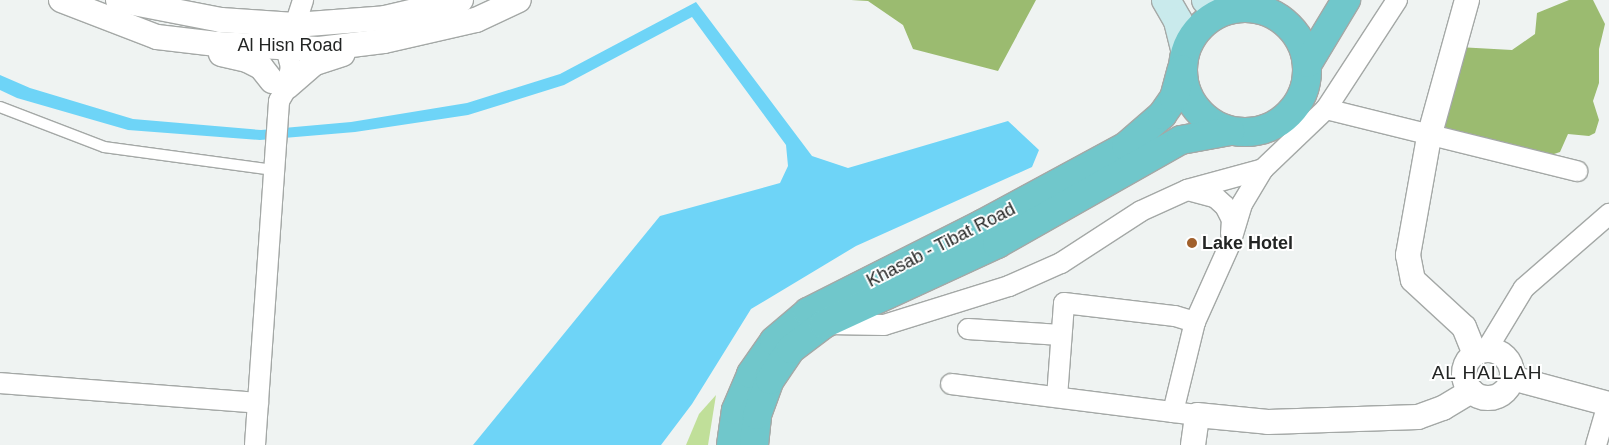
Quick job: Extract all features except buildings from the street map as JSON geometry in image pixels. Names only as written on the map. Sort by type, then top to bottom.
[{"type":"highway","points":[[1308,63],[1346,0]]},
{"type":"highway","points":[[1273,5],[1278,17],[1293,29],[1303,45],[1308,63],[1307,83],[1300,102],[1287,117],[1270,128],[1251,132],[1230,131],[1210,122],[1195,108],[1185,90],[1183,60],[1194,33],[1207,20],[1215,6],[1273,5]]},
{"type":"highway","name":"Khasab - Tibat Road","points":[[732,445],[736,410],[751,374],[774,341],[808,312],[982,224],[1126,146],[1162,115],[1174,98],[1183,60]]},
{"type":"highway","name":"Khasab - Tibat Road","points":[[754,445],[757,415],[770,380],[791,349],[824,324],[997,244],[1181,140],[1230,131]]},
{"type":"main road","points":[[1166,0],[1178,21],[1183,60]]},
{"type":"street","name":"Al Hisn Road","points":[[61,0],[157,37],[290,34],[385,18],[461,0]]},
{"type":"street","name":"Al Hisn Road","points":[[118,0],[290,34],[319,49],[384,41],[476,20],[519,0]]},
{"type":"street","points":[[255,445],[279,97],[275,58],[290,34],[303,0]]},
{"type":"street","points":[[1173,412],[1195,322],[1230,244],[1242,204],[1263,169],[1326,110],[1397,0]]},
{"type":"street","points":[[1466,0],[1429,137],[1408,256],[1413,280],[1464,327],[1481,351],[1506,358],[1512,378]]},
{"type":"street","points":[[279,97],[304,71],[329,57],[382,48],[476,20]]},
{"type":"street","points":[[157,37],[173,47],[247,60],[261,67],[279,97]]},
{"type":"street","points":[[1326,110],[1429,137],[1577,172]]},
{"type":"street","points":[[824,324],[884,325],[1009,286],[1061,263],[1142,211],[1187,190],[1263,169]]},
{"type":"street","points":[[1187,190],[1215,197],[1225,206],[1232,220],[1230,244]]},
{"type":"street","points":[[1512,378],[1499,395],[1484,397],[1471,391],[1466,384],[1464,369],[1481,351],[1524,288],[1609,214]]},
{"type":"street","points":[[1057,397],[1064,303],[1175,316],[1195,322]]},
{"type":"street","points":[[968,329],[1061,335]]},
{"type":"street","points":[[1512,378],[1609,404],[1596,445]]},
{"type":"street","points":[[0,383],[258,402]]},
{"type":"street","points":[[951,384],[1197,415],[1268,422],[1418,417],[1443,408],[1471,391]]},
{"type":"street","points":[[1192,445],[1197,415]]},
{"type":"lane","points":[[0,107],[104,147],[275,161]]},
{"type":"green space","points":[[851,0],[1036,0],[998,71],[913,49],[903,25],[868,1]]},
{"type":"green space","points":[[1569,0],[1593,0],[1605,24],[1599,49],[1599,83],[1593,101],[1599,120],[1595,133],[1589,136],[1568,134],[1560,152],[1548,156],[1435,134],[1458,47],[1512,50],[1535,34],[1537,13]]},
{"type":"green space","points":[[716,395],[708,445],[686,445],[699,414]]},
{"type":"water","points":[[696,2],[812,156],[848,168],[1008,121],[1039,150],[1032,167],[856,246],[751,309],[692,404],[661,445],[473,445],[660,216],[780,183],[788,166],[786,145],[692,17],[564,85],[468,115],[355,132],[260,140],[128,130],[17,98],[0,90],[0,75],[30,88],[133,119],[261,130],[351,122],[467,103],[560,74]]},
{"type":"place","name":"Lake Hotel","points":[[1192,243]]},
{"type":"district","name":"AL HALLAH","points":[[1487,373]]}]
